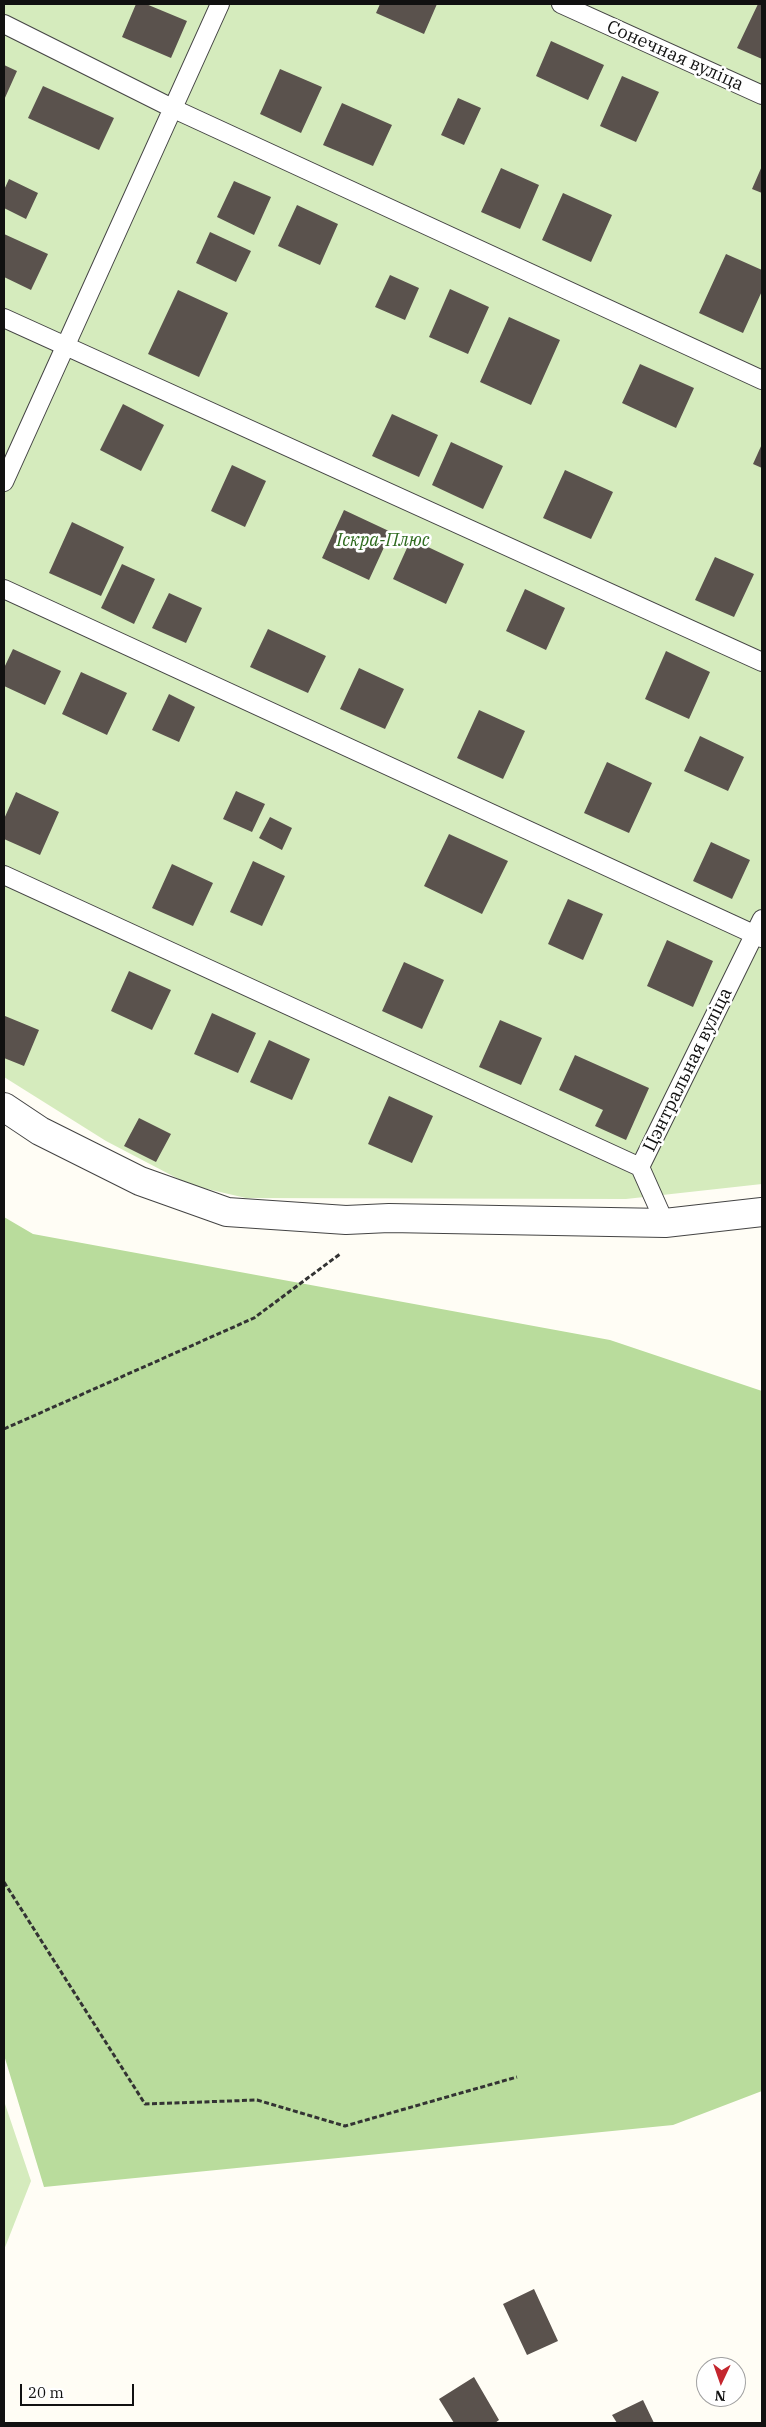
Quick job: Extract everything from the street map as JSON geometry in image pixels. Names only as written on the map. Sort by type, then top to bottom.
[{"type":"street","points":[[4,1107],[40,1131],[140,1181],[227,1212],[346,1220],[389,1218],[665,1223],[762,1212]]},
{"type":"lane","points":[[4,482],[220,4]]},
{"type":"lane","name":"Сонечная вуліца","points":[[561,4],[762,95]]},
{"type":"lane","points":[[4,24],[174,109],[762,380]]},
{"type":"lane","points":[[4,318],[66,348],[762,662]]},
{"type":"lane","points":[[4,589],[760,930]]},
{"type":"lane","points":[[4,875],[640,1168]]},
{"type":"lane","name":"Цэнтральная вуліца","points":[[665,1223],[640,1168],[760,930]]},
{"type":"path","points":[[4,1429],[254,1318],[341,1253]]},
{"type":"path","points":[[4,1882],[144,2104],[257,2100],[345,2126],[518,2077]]},
{"type":"green space","name":"Іскра-Плюс","points":[[4,4],[762,4],[762,1184],[626,1199],[246,1198],[190,1185],[106,1141],[4,1077]]},
{"type":"green space","points":[[4,1217],[33,1234],[610,1340],[762,1391],[762,2091],[673,2125],[44,2187],[4,2055]]},
{"type":"green space","points":[[4,2101],[31,2181],[4,2250]]},
{"type":"building","points":[[136,4],[146,4],[187,21],[171,58],[122,37]]},
{"type":"building","points":[[380,4],[437,4],[424,34],[376,13]]},
{"type":"building","points":[[758,4],[762,4],[762,59],[737,48]]},
{"type":"building","points":[[551,41],[604,65],[588,100],[536,76]]},
{"type":"building","points":[[4,65],[17,71],[4,100]]},
{"type":"building","points":[[280,69],[322,87],[301,133],[260,114]]},
{"type":"building","points":[[622,76],[659,92],[636,142],[600,126]]},
{"type":"building","points":[[43,86],[114,118],[99,150],[28,118]]},
{"type":"building","points":[[458,98],[481,108],[464,145],[441,135]]},
{"type":"building","points":[[342,103],[392,125],[373,166],[323,145]]},
{"type":"building","points":[[762,166],[762,193],[752,189]]},
{"type":"building","points":[[501,168],[539,185],[520,229],[481,212]]},
{"type":"building","points":[[9,179],[38,193],[26,219],[4,208],[4,190]]},
{"type":"building","points":[[234,181],[271,197],[254,235],[217,217]]},
{"type":"building","points":[[563,193],[612,215],[591,262],[542,240]]},
{"type":"building","points":[[297,205],[338,224],[320,265],[278,246]]},
{"type":"building","points":[[210,232],[251,251],[236,282],[196,263]]},
{"type":"building","points":[[4,234],[48,254],[31,290],[4,277]]},
{"type":"building","points":[[726,254],[762,270],[762,291],[743,333],[699,313]]},
{"type":"building","points":[[390,275],[419,288],[405,320],[375,307]]},
{"type":"building","points":[[450,289],[489,307],[468,354],[429,337]]},
{"type":"building","points":[[178,290],[228,313],[199,377],[148,354]]},
{"type":"building","points":[[509,317],[560,340],[531,405],[480,382]]},
{"type":"building","points":[[640,364],[694,388],[676,428],[622,403]]},
{"type":"building","points":[[123,404],[164,425],[141,471],[100,450]]},
{"type":"building","points":[[392,414],[438,435],[419,477],[372,456]]},
{"type":"building","points":[[451,442],[503,466],[483,509],[432,485]]},
{"type":"building","points":[[762,444],[762,468],[753,464]]},
{"type":"building","points":[[232,465],[266,481],[245,527],[211,511]]},
{"type":"building","points":[[565,470],[613,492],[591,539],[543,518]]},
{"type":"building","points":[[344,510],[391,532],[369,580],[322,558]]},
{"type":"building","points":[[72,522],[124,547],[101,596],[49,573]]},
{"type":"building","points":[[411,539],[464,564],[446,604],[393,579]]},
{"type":"building","points":[[715,557],[754,574],[734,617],[695,600]]},
{"type":"building","points":[[122,564],[155,579],[134,624],[101,608]]},
{"type":"building","points":[[525,589],[565,608],[546,650],[506,631]]},
{"type":"building","points":[[169,593],[202,608],[186,643],[152,628]]},
{"type":"building","points":[[268,629],[326,656],[308,693],[250,667]]},
{"type":"building","points":[[13,649],[61,671],[45,705],[4,686],[4,668]]},
{"type":"building","points":[[666,651],[710,672],[689,719],[645,699]]},
{"type":"building","points":[[359,668],[404,689],[385,729],[340,709]]},
{"type":"building","points":[[81,672],[127,693],[107,735],[62,714]]},
{"type":"building","points":[[169,694],[195,707],[179,742],[152,730]]},
{"type":"building","points":[[479,710],[525,731],[503,779],[457,758]]},
{"type":"building","points":[[700,736],[744,757],[728,791],[684,771]]},
{"type":"building","points":[[607,762],[652,783],[629,833],[584,813]]},
{"type":"building","points":[[236,791],[265,804],[252,832],[223,819]]},
{"type":"building","points":[[16,792],[59,812],[40,855],[4,839],[4,819]]},
{"type":"building","points":[[270,817],[292,828],[282,850],[259,838]]},
{"type":"building","points":[[449,834],[508,861],[482,914],[424,886]]},
{"type":"building","points":[[711,842],[750,860],[732,899],[693,881]]},
{"type":"building","points":[[253,861],[285,876],[262,926],[230,912]]},
{"type":"building","points":[[172,864],[213,883],[193,926],[152,908]]},
{"type":"building","points":[[568,899],[603,914],[583,960],[548,944]]},
{"type":"building","points":[[667,940],[713,961],[693,1007],[647,986]]},
{"type":"building","points":[[404,962],[444,980],[422,1029],[382,1011]]},
{"type":"building","points":[[129,971],[171,990],[152,1030],[111,1011]]},
{"type":"building","points":[[212,1013],[256,1033],[238,1073],[194,1054]]},
{"type":"building","points":[[5,1016],[39,1030],[24,1066],[4,1058]]},
{"type":"building","points":[[500,1020],[542,1038],[521,1085],[479,1067]]},
{"type":"building","points":[[269,1040],[310,1059],[292,1100],[250,1082]]},
{"type":"building","points":[[575,1055],[649,1088],[626,1140],[595,1126],[603,1110],[559,1090]]},
{"type":"building","points":[[389,1096],[433,1116],[412,1163],[368,1144]]},
{"type":"building","points":[[139,1118],[171,1134],[156,1162],[124,1146]]},
{"type":"building","points":[[534,2289],[558,2341],[527,2355],[503,2304]]},
{"type":"building","points":[[474,2377],[499,2420],[495,2423],[454,2423],[439,2399]]},
{"type":"building","points":[[643,2400],[654,2423],[617,2423],[612,2415]]}]
